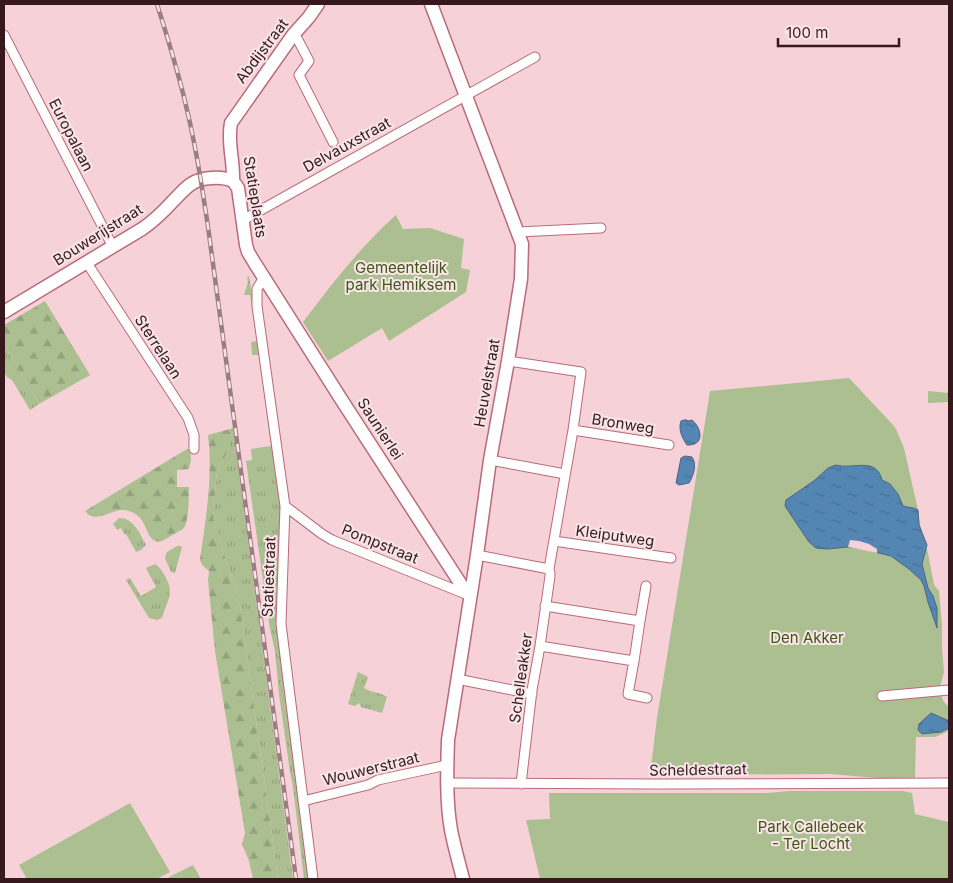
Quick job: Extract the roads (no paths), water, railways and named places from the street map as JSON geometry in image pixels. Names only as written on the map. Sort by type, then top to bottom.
[{"type":"street","name":"Abdijstraat","points":[[233,119],[293,35],[318,4]]},
{"type":"street","name":"Heuvelstraat","points":[[431,4],[522,244],[521,279],[490,460],[448,740],[447,765],[451,830],[463,879]]},
{"type":"street","name":"Europalaan","points":[[4,35],[114,247]]},
{"type":"street","points":[[293,35],[298,40],[309,60],[299,75],[333,142]]},
{"type":"street","name":"Delvauxstraat","points":[[243,220],[342,159],[466,96],[535,57]]},
{"type":"street","name":"Statieplaats","points":[[233,119],[229,135],[234,169],[233,181],[238,188],[248,252],[264,277]]},
{"type":"street","name":"Bouwerijstraat","points":[[4,312],[142,229],[155,220],[190,184],[201,180],[220,178],[233,181]]},
{"type":"street","points":[[518,232],[601,228]]},
{"type":"street","name":"Sterrelaan","points":[[87,263],[188,418],[194,435],[194,450]]},
{"type":"street","name":"Statiestraat","points":[[264,277],[257,289],[257,306],[285,506],[281,624],[313,879]]},
{"type":"street","name":"Saunierlei","points":[[264,277],[470,596]]},
{"type":"street","name":"Schelleakker","points":[[508,361],[581,372],[554,541],[521,784]]},
{"type":"street","name":"Bronweg","points":[[573,430],[669,445]]},
{"type":"street","points":[[490,460],[565,474]]},
{"type":"street","name":"Pompstraat","points":[[285,506],[332,540],[470,596]]},
{"type":"street","name":"Kleiputweg","points":[[554,541],[671,558]]},
{"type":"street","points":[[477,555],[550,572]]},
{"type":"street","points":[[646,586],[628,694],[647,698]]},
{"type":"street","points":[[545,606],[640,621]]},
{"type":"street","points":[[540,646],[634,661]]},
{"type":"street","points":[[457,680],[532,694]]},
{"type":"street","points":[[882,696],[949,690]]},
{"type":"street","name":"Wouwerstraat","points":[[303,801],[368,785],[378,780],[447,765]]},
{"type":"street","name":"Scheldestraat","points":[[448,783],[949,783]]},
{"type":"water","points":[[684,420],[692,420],[700,432],[699,440],[693,445],[687,445],[681,433],[680,424]]},
{"type":"water","points":[[685,456],[692,457],[694,470],[689,483],[679,485],[676,483],[681,458]]},
{"type":"water","points":[[836,465],[863,465],[875,468],[882,480],[890,484],[898,494],[903,506],[918,510],[919,525],[927,545],[922,564],[928,588],[937,608],[937,628],[924,586],[921,580],[909,569],[891,556],[863,549],[848,547],[816,548],[809,542],[785,506],[786,500],[815,480],[828,468]]},
{"type":"water","points":[[931,713],[949,721],[949,728],[941,732],[922,734],[918,730],[919,724]]},
{"type":"tunnel","points":[[333,142],[340,155]]},
{"type":"railway","points":[[157,4],[184,97],[202,187],[296,879]]},
{"type":"park label","name":"Gemeentelijk park Hemiksem","points":[[401,276]]},
{"type":"park label","name":"Den Akker","points":[[807,638]]},
{"type":"park label","name":"Park Callebeek - Ter Locht","points":[[811,836]]}]
